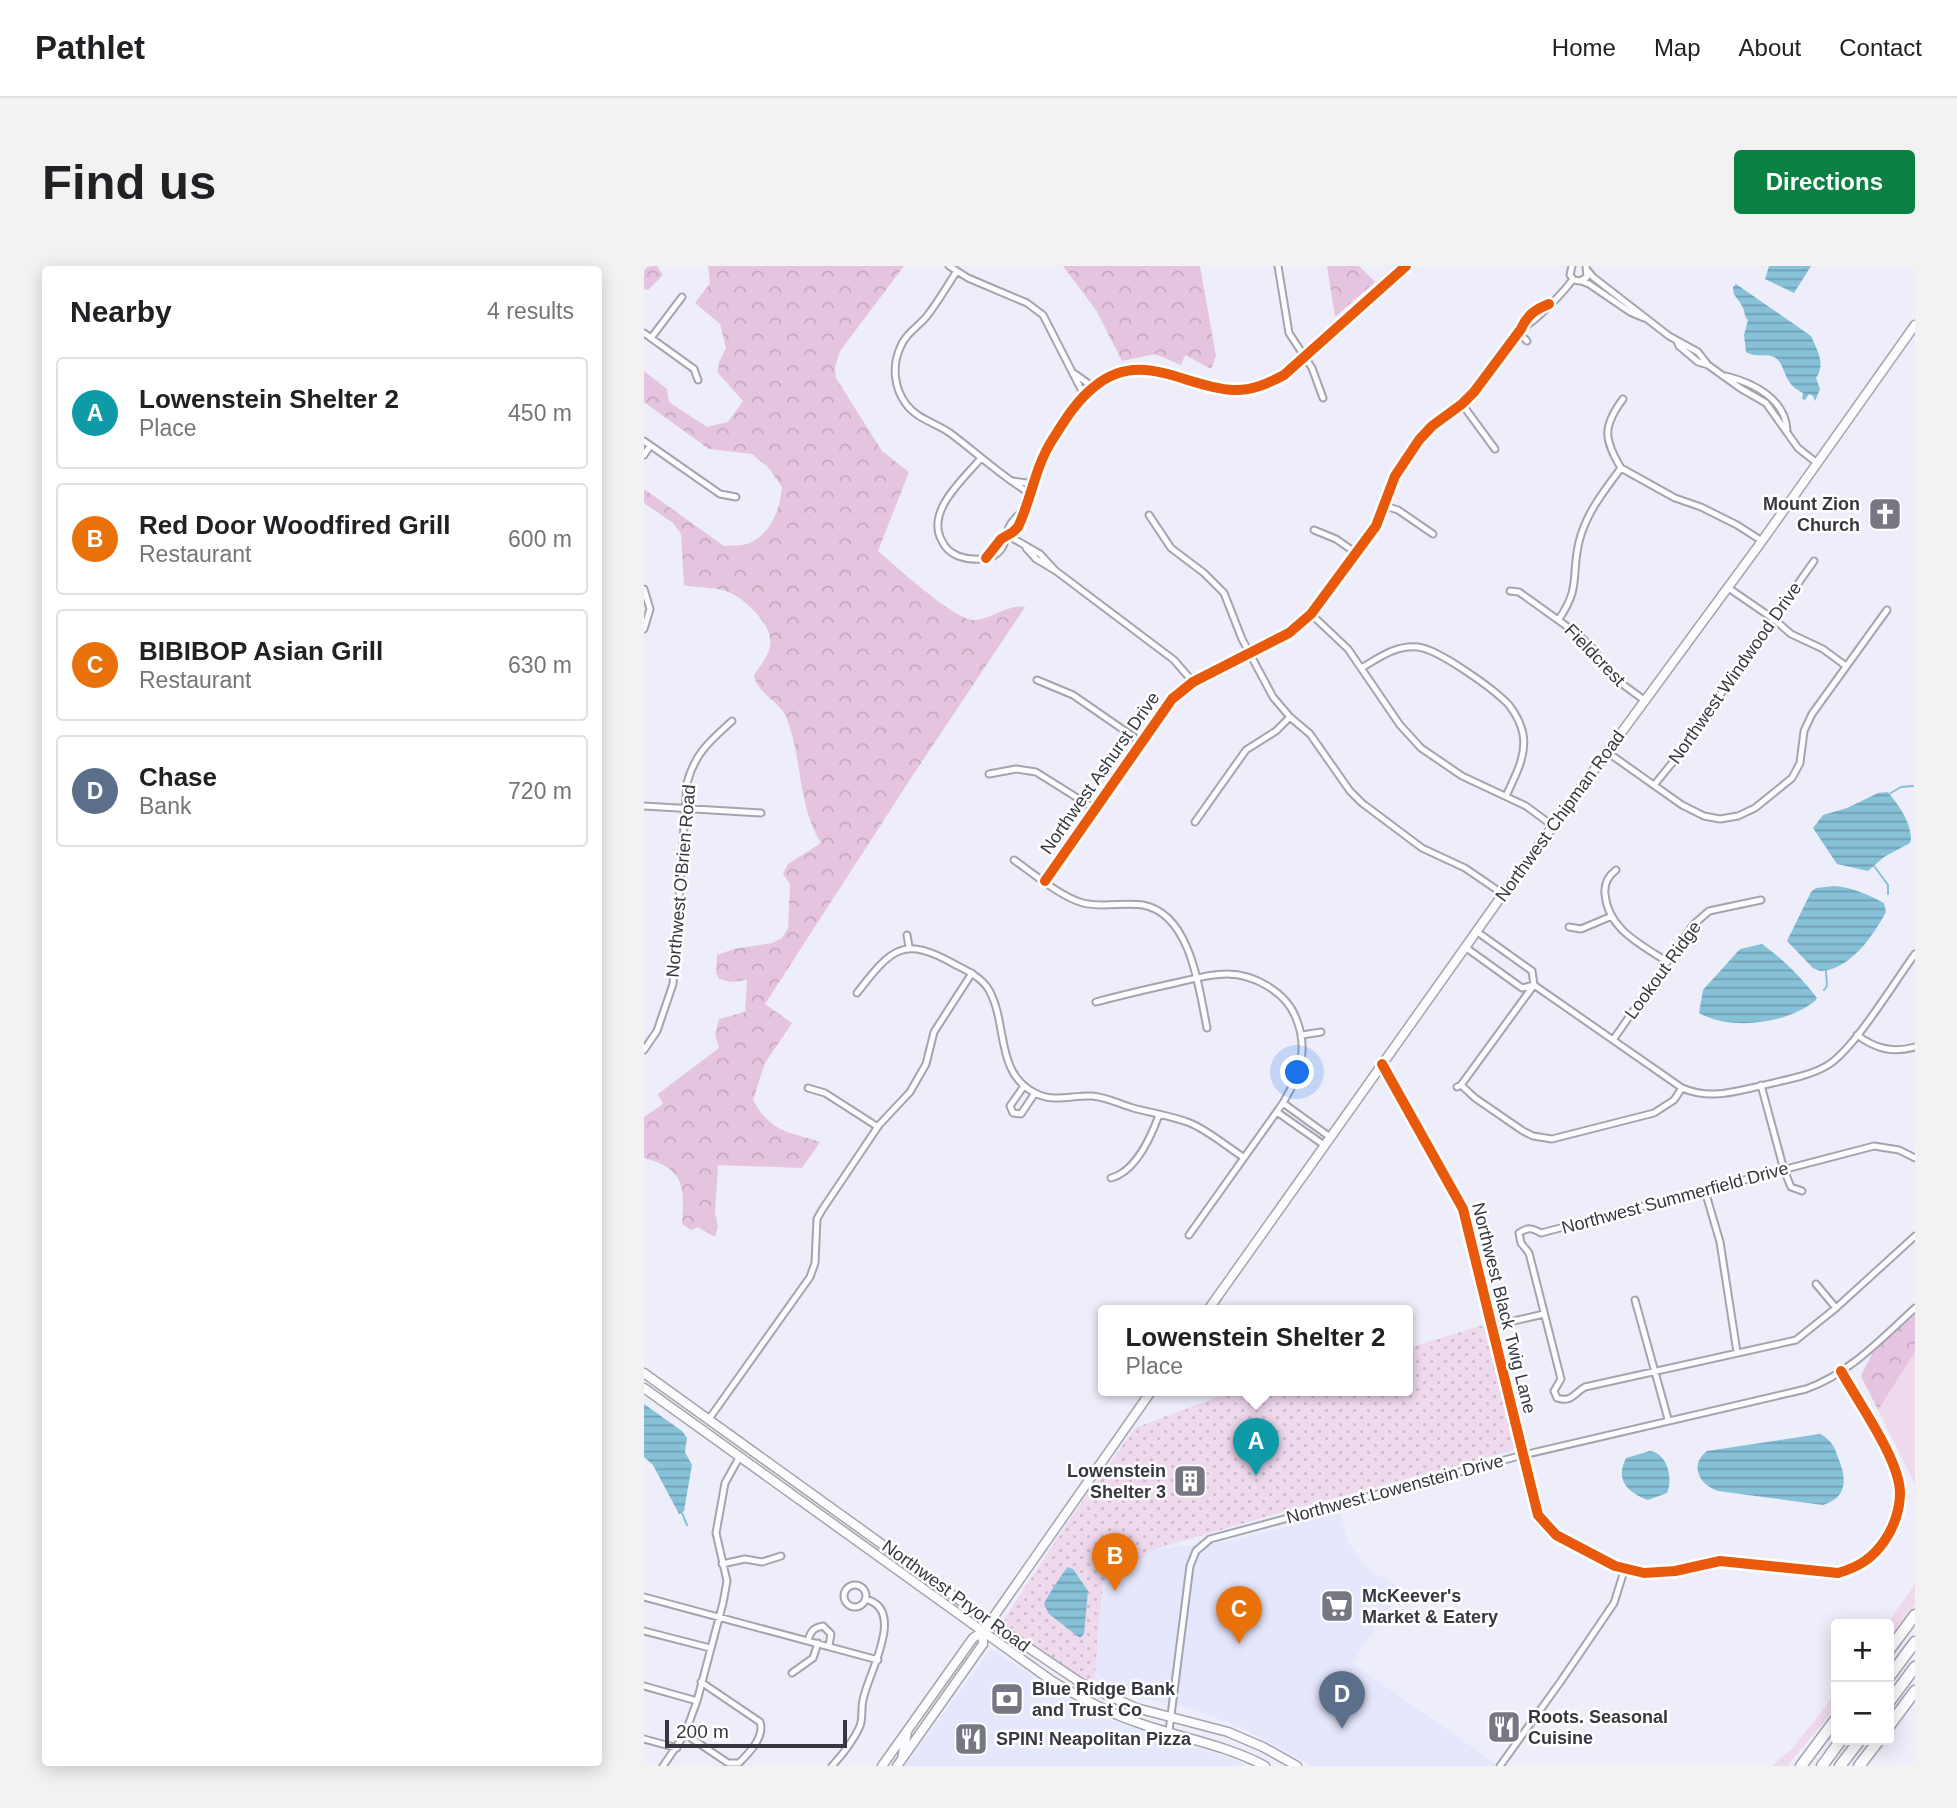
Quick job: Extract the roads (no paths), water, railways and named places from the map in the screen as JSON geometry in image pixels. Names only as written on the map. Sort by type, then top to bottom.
[{"type":"highway","points":[[1894,1643],[1915,1615]]},
{"type":"highway","points":[[1894,1670],[1915,1642]]},
{"type":"highway","points":[[1894,1695],[1915,1667]]},
{"type":"highway","points":[[1894,1719],[1915,1691]]},
{"type":"highway","points":[[1801,1766],[1831,1726]]},
{"type":"highway","points":[[1793,1766],[1819,1742]]},
{"type":"highway","points":[[1822,1766],[1837,1745]]},
{"type":"highway","points":[[1840,1766],[1856,1745]]},
{"type":"highway","points":[[1859,1766],[1875,1745]]},
{"type":"main road","name":"Northwest Chipman Road","points":[[1212,1305],[1476,931],[1762,541],[1915,325]]},
{"type":"main road","name":"Northwest Pryor Road","points":[[644,1373],[990,1622],[1081,1683],[1136,1707],[1228,1732],[1297,1766]]},
{"type":"main road","name":"Northwest Pryor Road","points":[[644,1388],[1052,1681],[1085,1700],[1138,1723],[1220,1745],[1265,1766]]},
{"type":"main road","points":[[882,1766],[973,1638],[983,1632],[1148,1396]]},
{"type":"main road","points":[[765,1474],[774,1474],[792,1486],[808,1490]]},
{"type":"main road","points":[[900,1763],[983,1644],[983,1632]]},
{"type":"main road","points":[[900,1763],[907,1732]]},
{"type":"street","points":[[950,266],[1035,308],[1051,327],[1061,353],[1084,396]]},
{"type":"street","points":[[1278,266],[1287,326],[1292,340],[1311,368],[1323,398]]},
{"type":"street","points":[[981,458],[944,504],[938,525],[943,544],[953,554],[970,559],[994,555],[1002,548],[1007,535],[1018,527],[1045,451],[1093,387],[1117,374],[1148,369],[1219,388],[1252,388],[1283,375],[1406,266]]},
{"type":"street","points":[[1563,266],[1571,269],[1573,279],[1581,281],[1698,352],[1708,365],[1721,375],[1753,386],[1778,404],[1786,420],[1787,430],[1798,448],[1817,463]]},
{"type":"street","points":[[1581,281],[1587,277],[1587,268]]},
{"type":"street","points":[[1587,268],[1593,277],[1638,310],[1644,318]]},
{"type":"street","points":[[957,271],[927,316],[900,346],[895,376],[902,399],[923,419],[947,431],[1031,494]]},
{"type":"street","name":"Northwest Ashurst Drive","points":[[1045,881],[1172,699],[1193,682],[1289,633],[1311,614],[1376,526],[1395,476],[1425,433],[1462,404],[1524,320],[1535,310],[1549,304],[1573,279]]},
{"type":"street","points":[[651,338],[681,297]]},
{"type":"street","points":[[1519,330],[1527,341]]},
{"type":"street","points":[[644,333],[694,369],[698,380]]},
{"type":"street","points":[[1073,372],[1093,387]]},
{"type":"street","points":[[1623,399],[1609,423],[1607,433],[1609,446],[1621,468],[1675,498],[1702,507],[1762,541]]},
{"type":"street","points":[[1462,404],[1495,449]]},
{"type":"street","points":[[644,441],[720,494],[736,497]]},
{"type":"street","points":[[644,455],[650,446]]},
{"type":"street","points":[[1559,619],[1574,593],[1575,561],[1582,530],[1600,496],[1621,468]]},
{"type":"street","points":[[1013,481],[1035,481]]},
{"type":"street","points":[[1385,506],[1398,510],[1433,534]]},
{"type":"street","points":[[1149,515],[1171,548],[1205,573],[1224,593],[1250,654],[1273,697],[1290,718],[1310,734],[1340,779],[1362,803],[1422,848],[1465,868],[1503,894]]},
{"type":"street","points":[[1314,530],[1336,539],[1356,553]]},
{"type":"street","points":[[1007,535],[1174,660],[1193,682]]},
{"type":"street","name":"Northwest Windwood Drive","points":[[1655,784],[1703,725],[1723,690],[1815,561]]},
{"type":"street","points":[[1727,587],[1791,634],[1824,649],[1846,666]]},
{"type":"street","points":[[644,589],[650,609],[644,629]]},
{"type":"street","name":"Fieldcrest","points":[[1510,591],[1519,592],[1559,619],[1588,643],[1599,656],[1601,665],[1614,678],[1644,700]]},
{"type":"street","points":[[1607,752],[1704,816],[1720,819],[1738,816],[1755,808],[1791,778],[1800,763],[1804,731],[1812,714],[1887,610]]},
{"type":"street","points":[[1311,614],[1363,667],[1413,741],[1462,776],[1506,796],[1553,825]]},
{"type":"street","points":[[1363,667],[1399,648],[1427,649],[1444,657],[1504,700],[1515,713],[1523,733],[1521,762],[1506,796]]},
{"type":"street","points":[[1037,680],[1073,695],[1142,742]]},
{"type":"street","points":[[1195,822],[1246,750],[1276,731],[1290,718]]},
{"type":"street","name":"Northwest O'Brien Road","points":[[644,1050],[657,1031],[673,984],[687,783],[699,754],[732,721]]},
{"type":"street","points":[[989,774],[1016,769],[1036,772],[1095,809]]},
{"type":"street","points":[[644,806],[761,813]]},
{"type":"street","points":[[1014,860],[1082,903],[1144,905],[1161,913],[1175,926],[1184,940],[1207,1027]]},
{"type":"street","points":[[1616,870],[1609,875],[1605,889],[1606,903],[1618,928],[1666,961]]},
{"type":"street","name":"Lookout Ridge","points":[[1613,1040],[1693,925],[1709,911],[1761,900]]},
{"type":"street","points":[[1569,927],[1581,929],[1612,916]]},
{"type":"street","points":[[1476,931],[1532,971],[1534,985],[1459,1086],[1523,1131],[1533,1136],[1552,1139],[1654,1113],[1674,1100],[1682,1088]]},
{"type":"street","points":[[907,935],[909,947]]},
{"type":"street","points":[[857,993],[876,968],[892,955],[909,947],[934,952],[985,983],[991,992],[1009,1067],[1024,1086],[1053,1099],[1092,1096],[1187,1122],[1243,1157]]},
{"type":"street","points":[[1465,947],[1522,988],[1534,985],[1682,1088],[1709,1096],[1824,1067],[1842,1053],[1857,1035],[1915,954]]},
{"type":"street","points":[[709,1419],[810,1277],[816,1263],[817,1219],[878,1128],[904,1100],[922,1072],[934,1032],[972,973]]},
{"type":"street","points":[[1096,1002],[1196,978],[1227,974],[1244,975],[1266,985],[1294,1012],[1302,1035],[1300,1071],[1277,1112],[1189,1235]]},
{"type":"street","points":[[1302,1035],[1321,1032]]},
{"type":"street","points":[[1857,1035],[1872,1045],[1894,1051],[1915,1046]]},
{"type":"street","name":"Northwest Black Twig Lane","points":[[1382,1064],[1458,1197],[1468,1226],[1538,1515],[1556,1535],[1615,1566],[1644,1573],[1675,1571],[1720,1561],[1838,1573],[1856,1568],[1877,1552],[1891,1531],[1900,1493],[1894,1466],[1841,1371]]},
{"type":"street","points":[[1760,1085],[1784,1170],[1791,1187],[1802,1191]]},
{"type":"street","points":[[1024,1086],[1010,1106],[1013,1113],[1021,1114],[1035,1093]]},
{"type":"street","points":[[808,1088],[825,1093],[878,1128]]},
{"type":"street","points":[[1283,1103],[1331,1137]]},
{"type":"street","points":[[1277,1112],[1324,1145]]},
{"type":"street","points":[[1111,1178],[1121,1175],[1127,1169],[1153,1132],[1159,1115]]},
{"type":"street","name":"Northwest Summerfield Drive","points":[[1915,1158],[1899,1150],[1874,1146],[1541,1233],[1534,1228],[1526,1228],[1519,1233],[1521,1243],[1528,1249],[1561,1380],[1554,1391],[1557,1398],[1565,1401],[1572,1399],[1577,1391],[1585,1387],[1796,1340],[1836,1308],[1915,1236]]},
{"type":"street","points":[[1706,1191],[1720,1242],[1737,1352]]},
{"type":"street","points":[[1816,1284],[1836,1308]]},
{"type":"street","points":[[1635,1300],[1668,1419]]},
{"type":"street","name":"Northwest Lowenstein Drive","points":[[1169,1731],[1190,1566],[1196,1551],[1210,1539],[1523,1455],[1668,1419],[1806,1389],[1841,1371],[1876,1344],[1915,1308]]},
{"type":"street","points":[[1492,1326],[1544,1314]]},
{"type":"street","points":[[663,1766],[685,1734],[697,1701],[719,1616],[727,1581],[716,1533],[722,1493],[729,1473],[740,1456]]},
{"type":"street","points":[[722,1564],[745,1559],[762,1562],[780,1556]]},
{"type":"street","points":[[1500,1766],[1614,1603],[1625,1568]]},
{"type":"street","points":[[850,1586],[857,1586],[863,1589],[865,1599],[861,1605],[850,1606],[845,1601],[844,1594],[850,1586]]},
{"type":"street","points":[[644,1597],[878,1660]]},
{"type":"street","points":[[832,1766],[849,1747],[861,1723],[863,1699],[878,1660],[885,1627],[882,1609],[873,1601],[865,1599]]},
{"type":"street","points":[[808,1640],[815,1627],[823,1626],[831,1634],[830,1645]]},
{"type":"street","points":[[644,1631],[710,1648]]},
{"type":"street","points":[[792,1673],[813,1658],[818,1643]]},
{"type":"street","points":[[685,1734],[727,1763],[739,1763],[761,1735],[760,1722],[701,1682]]},
{"type":"street","points":[[644,1686],[697,1701]]},
{"type":"street","points":[[644,1739],[677,1748]]},
{"type":"water","points":[[1769,266],[1811,266],[1794,293],[1765,279]]},
{"type":"water","points":[[1736,284],[1811,336],[1820,362],[1816,378],[1820,389],[1815,401],[1809,394],[1805,400],[1802,399],[1803,393],[1791,384],[1781,364],[1774,357],[1746,352],[1744,335],[1748,320],[1734,293],[1733,287]]},
{"type":"water","points":[[1887,792],[1908,823],[1910,843],[1884,857],[1868,871],[1837,864],[1813,828],[1823,815],[1847,808],[1878,793]]},
{"type":"water","points":[[1834,886],[1854,890],[1884,903],[1886,912],[1867,941],[1851,958],[1841,965],[1820,971],[1813,968],[1787,941],[1811,892],[1816,888]]},
{"type":"water","points":[[1762,944],[1799,976],[1817,998],[1815,1001],[1789,1015],[1758,1022],[1727,1022],[1699,1013],[1703,990],[1740,949]]},
{"type":"water","points":[[644,1404],[682,1431],[687,1438],[685,1452],[692,1465],[684,1511],[679,1514],[653,1465],[644,1457]]},
{"type":"water","points":[[1820,1434],[1834,1448],[1842,1467],[1844,1481],[1841,1493],[1823,1505],[1718,1491],[1706,1484],[1699,1474],[1698,1462],[1707,1451]]},
{"type":"water","points":[[1650,1451],[1665,1462],[1669,1487],[1667,1493],[1648,1500],[1629,1489],[1622,1473],[1626,1458]]},
{"type":"water","points":[[1068,1567],[1073,1569],[1088,1591],[1084,1634],[1080,1638],[1049,1614],[1044,1604]]},
{"type":"waterway","points":[[1889,794],[1901,787],[1913,786]]},
{"type":"waterway","points":[[1874,866],[1888,885],[1888,894]]},
{"type":"waterway","points":[[1824,990],[1827,986],[1826,971]]},
{"type":"waterway","points":[[682,1513],[687,1525]]},
{"type":"place","name":"Mount Zion Church","points":[[1885,514]]},
{"type":"place","name":"Lowenstein Shelter 2","points":[[1256,1476]]},
{"type":"place","name":"Lowenstein Shelter 3","points":[[1190,1481]]},
{"type":"place","name":"Red Door Woodfired Grill","points":[[1115,1591]]},
{"type":"place","name":"McKeever's Market & Eatery","points":[[1337,1606]]},
{"type":"place","name":"BIBIBOP Asian Grill","points":[[1239,1644]]},
{"type":"place","name":"Blue Ridge Bank and Trust Co","points":[[1007,1699]]},
{"type":"place","name":"Roots. Seasonal Cuisine","points":[[1504,1727]]},
{"type":"place","name":"Chase","points":[[1342,1729]]},
{"type":"place","name":"SPIN! Neapolitan Pizza","points":[[971,1739]]}]
